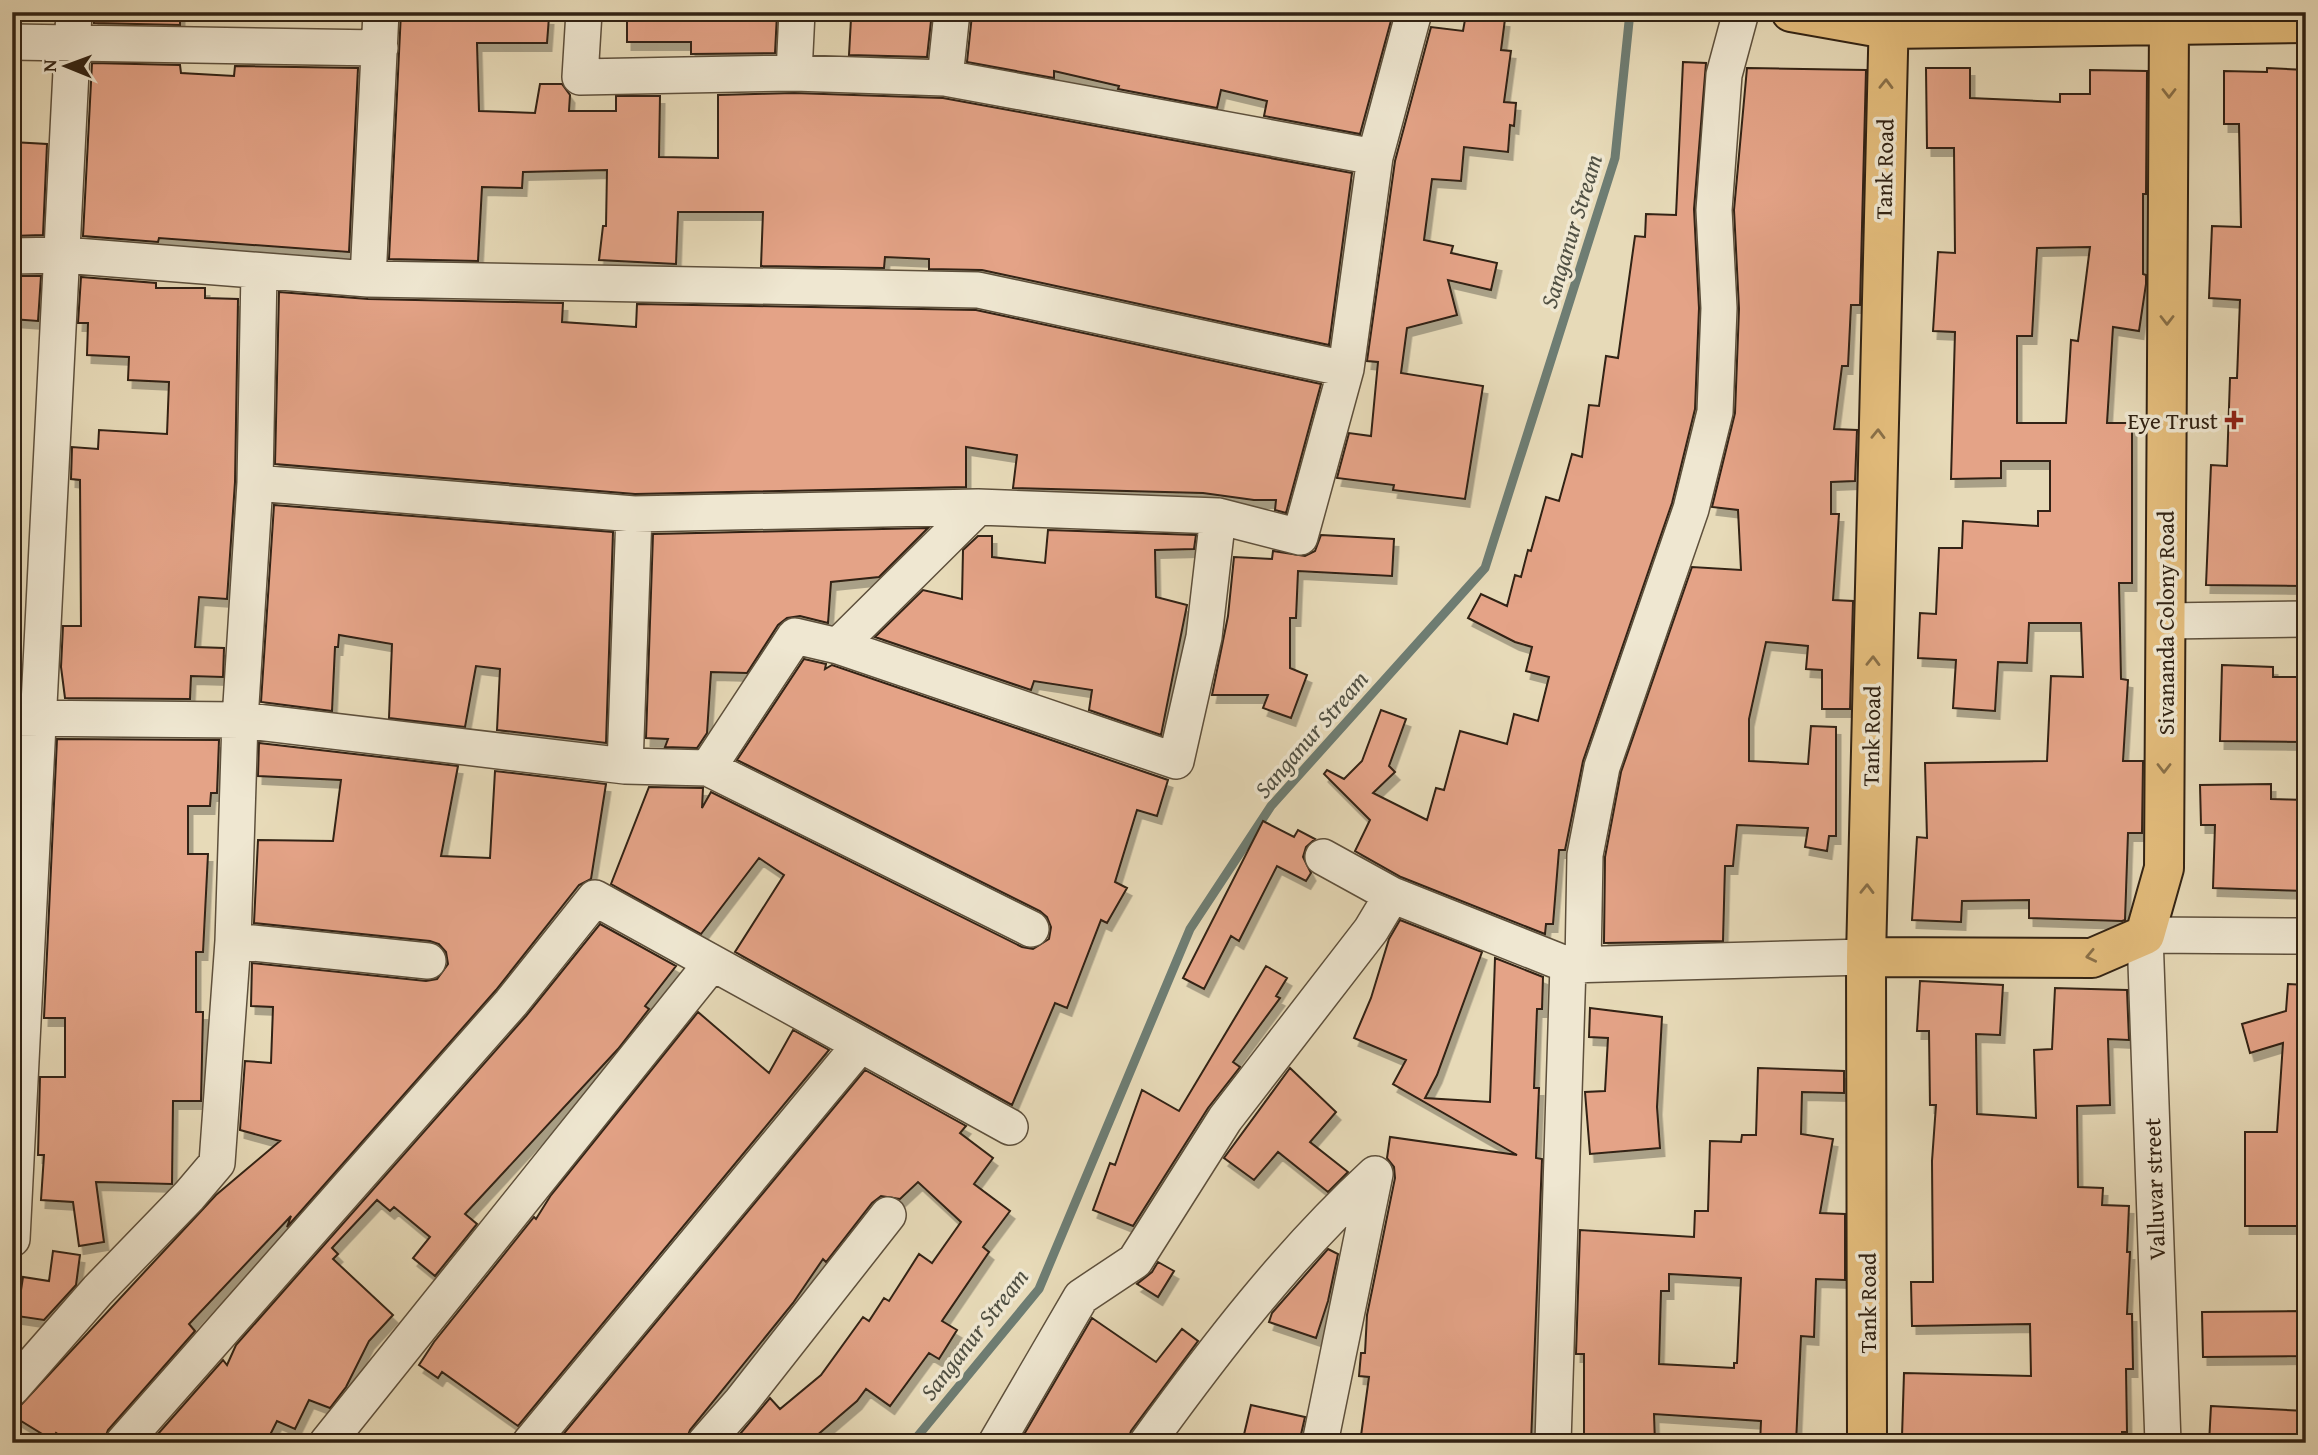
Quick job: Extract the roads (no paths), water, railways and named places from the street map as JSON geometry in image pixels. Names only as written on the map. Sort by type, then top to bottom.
[{"type":"main road","points":[[1791,12],[1888,21],[2169,25],[2306,23]]},
{"type":"main road","name":"Tank Road","points":[[1867,1443],[1866,957],[1888,21]]},
{"type":"main road","name":"Sivananda Colony Road","points":[[2145,935],[2164,868],[2169,25]]},
{"type":"main road","points":[[1866,957],[2092,958],[2145,935]]},
{"type":"street","points":[[368,279],[381,12]]},
{"type":"street","points":[[584,12],[580,78],[794,73],[945,78],[1375,157]]},
{"type":"street","points":[[794,73],[797,12]]},
{"type":"street","points":[[945,78],[952,12]]},
{"type":"street","points":[[255,483],[634,514],[978,507],[1219,516],[1300,537],[1346,369],[1375,157],[1414,12]]},
{"type":"street","points":[[1553,1443],[1575,965],[1585,855],[1602,767],[1691,509],[1715,412],[1719,308],[1714,210],[1724,75],[1741,12]]},
{"type":"street","points":[[12,42],[74,28],[380,48]]},
{"type":"street","points":[[12,1239],[25,718],[62,255],[74,28]]},
{"type":"street","points":[[12,256],[62,255],[368,279],[978,290],[1346,369]]},
{"type":"street","points":[[12,1388],[98,1290],[189,1196],[217,1163],[233,941],[240,720],[255,483],[259,271]]},
{"type":"street","points":[[838,646],[978,507]]},
{"type":"street","points":[[625,766],[634,514]]},
{"type":"street","points":[[708,768],[795,636],[838,646],[1176,761],[1204,636],[1219,516]]},
{"type":"street","points":[[2165,621],[2306,619]]},
{"type":"street","points":[[25,718],[240,720],[625,766],[708,768],[1031,929]]},
{"type":"street","points":[[1323,857],[1392,895],[1575,965],[1866,957]]},
{"type":"street","points":[[996,1443],[1081,1297],[1135,1261],[1225,1119],[1371,930],[1392,895]]},
{"type":"street","points":[[123,1443],[492,1024],[595,898],[1010,1127]]},
{"type":"street","points":[[2145,935],[2306,936]]},
{"type":"street","name":"Valluvar street","points":[[2145,935],[2163,1443]]},
{"type":"street","points":[[233,941],[428,961]]},
{"type":"street","points":[[327,1443],[712,963]]},
{"type":"street","points":[[530,1443],[774,1154],[815,1097],[860,1045]]},
{"type":"street","points":[[1147,1443],[1205,1363],[1322,1222],[1375,1174],[1320,1443]]},
{"type":"street","points":[[705,1443],[741,1402],[888,1215]]},
{"type":"waterway","name":"Sanganur Stream","points":[[912,1443],[1039,1289],[1190,929],[1271,806],[1485,568],[1615,158],[1630,12]]},
{"type":"place","name":"Eye Trust","points":[[2234,420]]}]
